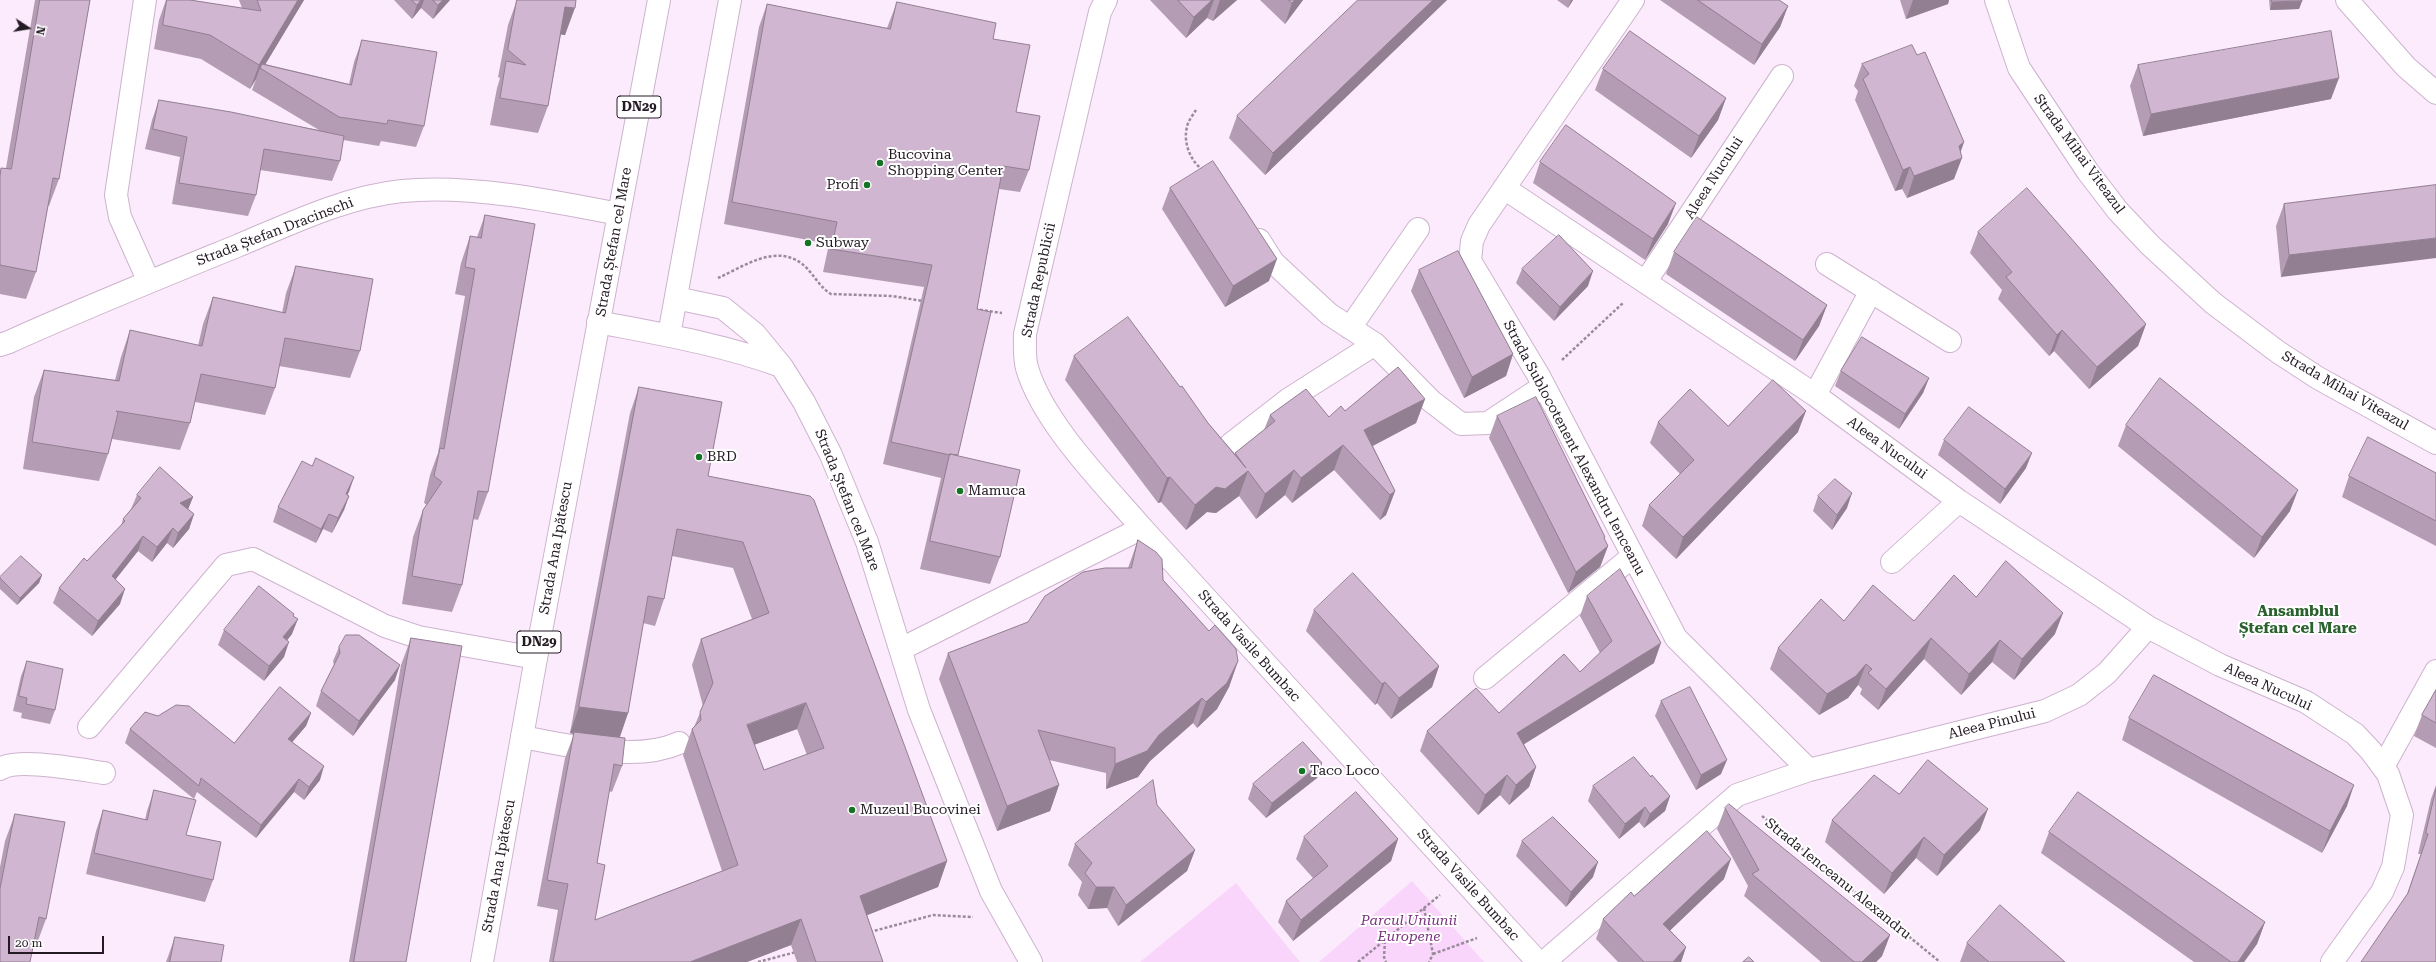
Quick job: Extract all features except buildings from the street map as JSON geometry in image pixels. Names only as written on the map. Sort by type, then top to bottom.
[{"type":"street","points":[[146,0],[116,195],[120,217],[148,282]]},
{"type":"street","name":"Strada Ștefan cel Mare","points":[[660,0],[598,322],[669,335],[741,351],[782,367],[804,402],[831,454],[867,542],[919,710],[991,891],[1031,962]]},
{"type":"street","points":[[669,335],[730,0]]},
{"type":"street","name":"Strada Republicii","points":[[1106,0],[1100,12],[1025,334],[1026,366],[1036,393],[1081,458],[1142,528]]},
{"type":"street","name":"Strada Sublocotenent Alexandru Ienceanu","points":[[1633,0],[1504,188],[1472,241],[1470,261],[1542,382],[1676,638],[1809,770]]},
{"type":"street","name":"Strada Mihai Viteazul","points":[[1996,0],[2018,68],[2088,172],[2118,211],[2150,246],[2213,303],[2278,352],[2318,378],[2436,443]]},
{"type":"street","points":[[2346,0],[2406,67],[2436,93]]},
{"type":"street","name":"Aleea Nucului","points":[[1646,281],[1782,76]]},
{"type":"street","name":"Aleea Nucului","points":[[1504,188],[1646,281],[1815,395],[1959,501],[2148,627],[2220,665],[2306,702],[2355,734],[2388,774],[2402,815],[2392,867],[2382,892],[2332,962]]},
{"type":"street","name":"Strada Ștefan Dracinschi","points":[[0,345],[148,282],[318,213],[362,198],[402,191],[470,191],[565,203],[619,214]]},
{"type":"street","points":[[1248,222],[1273,262],[1329,314],[1375,344],[1431,401],[1461,424],[1488,423],[1542,382]]},
{"type":"street","points":[[1350,328],[1418,229]]},
{"type":"street","points":[[1827,264],[1950,341]]},
{"type":"street","points":[[1815,395],[1871,291]]},
{"type":"street","points":[[676,298],[723,308],[755,334],[782,367]]},
{"type":"street","name":"Strada Ana Ipătescu","points":[[482,962],[598,322]]},
{"type":"street","points":[[1231,444],[1289,399],[1375,344]]},
{"type":"street","points":[[1892,562],[1959,501]]},
{"type":"street","points":[[901,649],[1142,528]]},
{"type":"street","name":"Strada Vasile Bumbac","points":[[1142,528],[1538,962]]},
{"type":"street","points":[[1485,678],[1633,556]]},
{"type":"street","points":[[89,727],[226,565],[253,559],[385,626],[418,637],[536,658]]},
{"type":"street","name":"Aleea Pinului","points":[[1809,770],[2045,711],[2079,695],[2107,673],[2148,627]]},
{"type":"street","points":[[2383,767],[2436,671]]},
{"type":"street","points":[[522,737],[627,752],[663,750],[679,743]]},
{"type":"street","points":[[0,769],[4,766],[28,764],[104,773]]},
{"type":"street","points":[[1544,962],[1737,796],[1809,770]]},
{"type":"path","points":[[1196,110],[1187,127],[1188,148],[1195,164],[1206,172]]},
{"type":"path","points":[[717,279],[764,257],[776,255],[790,258],[801,263],[822,288],[830,294],[892,296],[926,301]]},
{"type":"path","points":[[1542,382],[1646,281]]},
{"type":"path","points":[[970,308],[1030,317]]},
{"type":"path","name":"Strada Ienceanu Alexandru","points":[[1737,796],[1940,962]]},
{"type":"path","points":[[1358,962],[1462,878]]},
{"type":"path","points":[[1424,908],[1432,954],[1429,962]]},
{"type":"path","points":[[865,933],[933,916],[978,917]]},
{"type":"path","points":[[1432,954],[1507,927]]},
{"type":"path","points":[[1385,940],[1384,957],[1386,962]]},
{"type":"path","points":[[759,962],[797,951]]},
{"type":"green space","name":"Parcul Uniunii Europene","points":[[1412,881],[1484,962],[1319,962]]},
{"type":"green space","points":[[1236,883],[1300,962],[1140,962]]},
{"type":"place","name":"Bucovina Shopping Center","points":[[880,163]]},
{"type":"place","name":"Profi","points":[[867,185]]},
{"type":"place","name":"Subway","points":[[808,243]]},
{"type":"place","name":"BRD","points":[[699,457]]},
{"type":"place","name":"Mamuca","points":[[960,491]]},
{"type":"place","name":"Taco Loco","points":[[1302,771]]},
{"type":"place","name":"Muzeul Bucovinei","points":[[852,810]]},
{"type":"district","name":"Ansamblul Ștefan cel Mare","points":[[2298,620]]}]
